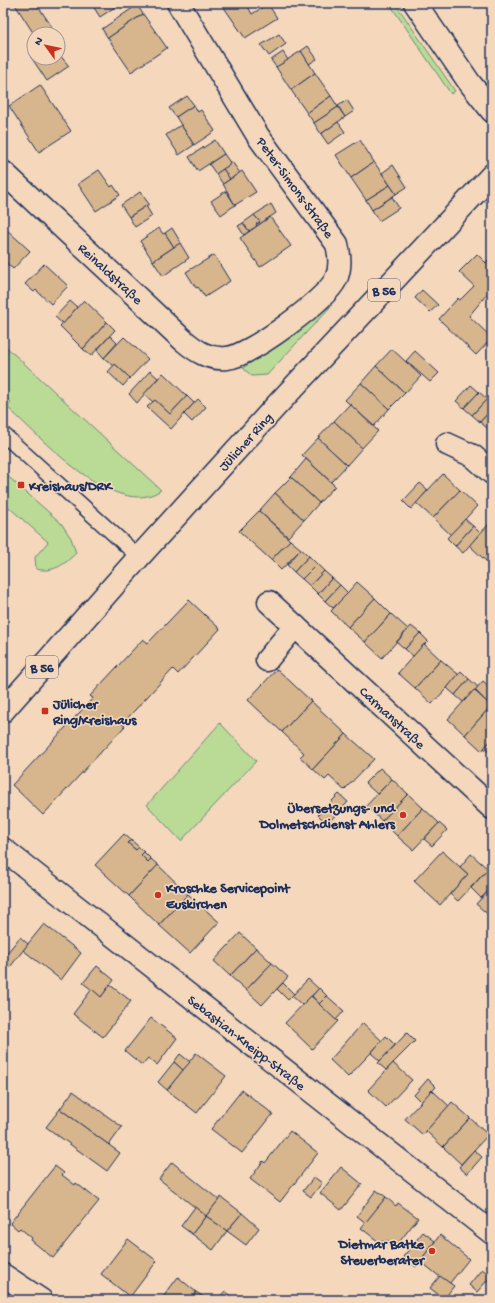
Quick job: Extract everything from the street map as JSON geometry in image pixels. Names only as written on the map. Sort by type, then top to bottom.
[{"type":"street","name":"Peter-Simons-Straße","points":[[178,3],[258,136],[337,244],[340,253],[339,269],[336,279],[324,296],[254,347],[238,356],[227,358]]},
{"type":"street","points":[[415,3],[469,82],[492,111]]},
{"type":"street","name":"Reinaldstraße","points":[[3,172],[183,340],[206,356],[214,358],[227,358]]},
{"type":"street","name":"Jülicher Ring","points":[[3,711],[139,557],[276,406],[492,175]]},
{"type":"street","points":[[447,444],[473,456],[492,473]]},
{"type":"street","name":"Carmanstraße","points":[[269,602],[491,803]]},
{"type":"street","points":[[267,660],[295,626]]},
{"type":"street","name":"Sebastian-Kneipp-Straße","points":[[3,849],[492,1234]]},
{"type":"street","points":[[5,1280],[41,1300]]},
{"type":"lane","points":[[3,434],[139,557]]},
{"type":"green space","points":[[389,3],[395,3],[455,91],[451,94]]},
{"type":"green space","points":[[332,305],[267,375],[252,376],[243,368]]},
{"type":"green space","points":[[3,344],[161,490],[142,497],[122,494],[100,485],[79,471],[38,436],[7,407],[11,402],[3,395]]},
{"type":"green space","points":[[3,472],[61,523],[71,538],[76,553],[63,564],[48,570],[36,569],[35,557],[48,542],[3,502]]},
{"type":"green space","points":[[220,723],[256,761],[181,841],[147,805]]},
{"type":"building","points":[[14,3],[36,3],[51,26],[29,26]]},
{"type":"building","points":[[91,3],[121,3],[100,17]]},
{"type":"building","points":[[221,3],[246,3],[252,14],[268,4],[277,18],[245,38]]},
{"type":"building","points":[[137,5],[143,14],[108,38],[102,29]]},
{"type":"building","points":[[143,14],[167,48],[131,72],[108,38]]},
{"type":"building","points":[[279,34],[286,44],[269,56],[261,45]]},
{"type":"building","points":[[308,46],[317,59],[309,64],[301,51]]},
{"type":"building","points":[[301,51],[315,73],[291,90],[276,67]]},
{"type":"building","points":[[283,52],[288,60],[276,67],[271,60]]},
{"type":"building","points":[[66,62],[69,66],[47,81],[37,66],[66,66]]},
{"type":"building","points":[[315,73],[331,96],[307,113],[291,90]]},
{"type":"building","points":[[40,85],[71,131],[39,152],[9,106]]},
{"type":"building","points":[[187,96],[194,105],[176,117],[169,108]]},
{"type":"building","points":[[331,96],[338,107],[314,123],[307,113]]},
{"type":"building","points":[[347,100],[354,111],[345,117],[338,106]]},
{"type":"building","points":[[194,105],[198,112],[201,110],[215,131],[194,145],[176,117]]},
{"type":"building","points":[[338,107],[345,117],[321,134],[314,123]]},
{"type":"building","points":[[338,122],[345,132],[328,144],[321,134]]},
{"type":"building","points":[[181,125],[194,145],[179,155],[166,135]]},
{"type":"building","points":[[215,140],[224,154],[198,171],[189,157]]},
{"type":"building","points":[[360,140],[374,162],[351,178],[336,155]]},
{"type":"building","points":[[224,154],[231,164],[216,174],[209,164]]},
{"type":"building","points":[[229,162],[232,162],[240,173],[230,179],[223,169],[231,164]]},
{"type":"building","points":[[374,162],[390,185],[366,200],[351,178]]},
{"type":"building","points":[[393,165],[407,187],[396,194],[382,173]]},
{"type":"building","points":[[223,169],[230,179],[223,184],[216,174]]},
{"type":"building","points":[[99,170],[111,187],[113,185],[120,195],[96,211],[78,184]]},
{"type":"building","points":[[242,171],[256,192],[235,205],[223,184]]},
{"type":"building","points":[[390,185],[396,194],[372,210],[366,200]]},
{"type":"building","points":[[226,191],[235,205],[221,215],[211,201]]},
{"type":"building","points":[[140,192],[149,204],[129,217],[121,205]]},
{"type":"building","points":[[392,197],[399,208],[379,221],[372,210]]},
{"type":"building","points":[[271,204],[276,213],[257,226],[256,224],[260,222],[254,215]]},
{"type":"building","points":[[146,206],[152,216],[135,227],[129,217]]},
{"type":"building","points":[[254,215],[260,222],[249,231],[243,223]]},
{"type":"building","points":[[270,217],[291,246],[260,267],[240,238]]},
{"type":"building","points":[[243,223],[249,231],[244,235],[238,226]]},
{"type":"building","points":[[159,228],[163,234],[165,233],[174,247],[153,261],[140,241]]},
{"type":"building","points":[[172,228],[181,243],[174,247],[165,233]]},
{"type":"building","points":[[6,229],[30,251],[13,269],[3,260],[3,232]]},
{"type":"building","points":[[180,243],[189,258],[163,276],[153,261]]},
{"type":"building","points":[[477,254],[486,263],[489,259],[492,262],[492,288],[469,316],[492,338],[476,355],[439,319],[458,298],[460,300],[474,286],[459,272]]},
{"type":"building","points":[[214,255],[230,281],[205,297],[198,287],[196,288],[186,272]]},
{"type":"building","points":[[44,264],[68,286],[51,304],[36,290],[34,292],[25,284]]},
{"type":"building","points":[[422,290],[438,305],[430,312],[415,298]]},
{"type":"building","points":[[84,300],[107,322],[83,349],[60,326]]},
{"type":"building","points":[[70,301],[77,307],[63,324],[55,317]]},
{"type":"building","points":[[107,322],[115,330],[91,356],[83,349]]},
{"type":"building","points":[[110,336],[117,343],[104,358],[97,350]]},
{"type":"building","points":[[124,337],[148,359],[130,378],[115,364],[114,366],[104,358]]},
{"type":"building","points":[[392,349],[421,376],[405,393],[376,366]]},
{"type":"building","points":[[415,351],[439,373],[430,382],[406,361]]},
{"type":"building","points":[[115,364],[130,378],[123,386],[108,372]]},
{"type":"building","points":[[376,366],[405,393],[389,409],[361,383]]},
{"type":"building","points":[[150,371],[158,378],[137,403],[129,394]]},
{"type":"building","points":[[163,373],[187,396],[170,414],[155,400],[153,402],[144,394]]},
{"type":"building","points":[[361,383],[389,409],[374,426],[345,400]]},
{"type":"building","points":[[471,385],[479,392],[464,408],[456,401]]},
{"type":"building","points":[[479,392],[487,399],[472,415],[464,408]]},
{"type":"building","points":[[187,396],[194,403],[171,429],[147,407],[155,400],[170,414]]},
{"type":"building","points":[[198,399],[206,407],[192,422],[184,414]]},
{"type":"building","points":[[487,399],[492,404],[492,409],[480,422],[472,415]]},
{"type":"building","points":[[350,404],[378,431],[362,448],[334,421]]},
{"type":"building","points":[[492,409],[492,425],[488,429],[480,422]]},
{"type":"building","points":[[334,421],[362,448],[347,465],[318,438]]},
{"type":"building","points":[[492,425],[492,433],[488,429]]},
{"type":"building","points":[[318,438],[347,465],[331,482],[302,455]]},
{"type":"building","points":[[306,459],[335,486],[319,503],[291,477]]},
{"type":"building","points":[[443,474],[460,490],[433,518],[416,503]]},
{"type":"building","points":[[291,477],[319,503],[304,520],[275,493]]},
{"type":"building","points":[[420,483],[428,490],[411,509],[403,501]]},
{"type":"building","points":[[460,490],[477,506],[451,535],[433,518]]},
{"type":"building","points":[[275,493],[304,520],[288,537],[259,511]]},
{"type":"building","points":[[259,511],[290,540],[271,560],[239,531]]},
{"type":"building","points":[[465,519],[473,526],[455,546],[447,538]]},
{"type":"building","points":[[492,521],[492,555],[486,561],[469,545]]},
{"type":"building","points":[[473,526],[480,533],[463,553],[455,546]]},
{"type":"building","points":[[290,540],[301,549],[281,570],[271,560]]},
{"type":"building","points":[[301,549],[309,556],[294,572],[287,565]]},
{"type":"building","points":[[492,555],[492,567],[486,561]]},
{"type":"building","points":[[309,556],[317,564],[302,579],[294,572]]},
{"type":"building","points":[[317,564],[324,571],[310,586],[302,579]]},
{"type":"building","points":[[324,571],[332,578],[318,594],[310,586]]},
{"type":"building","points":[[332,578],[340,585],[325,601],[318,594]]},
{"type":"building","points":[[357,582],[375,598],[348,627],[331,611]]},
{"type":"building","points":[[340,585],[348,593],[333,608],[325,601]]},
{"type":"building","points":[[375,598],[391,614],[365,642],[348,627]]},
{"type":"building","points":[[189,600],[220,629],[178,674],[173,669],[122,724],[125,726],[43,815],[12,785],[93,698],[90,696],[143,639],[148,643]]},
{"type":"building","points":[[391,614],[408,629],[382,658],[365,642]]},
{"type":"building","points":[[411,626],[420,633],[405,649],[397,642]]},
{"type":"building","points":[[420,633],[428,641],[413,656],[405,649]]},
{"type":"building","points":[[424,644],[441,660],[415,688],[398,673]]},
{"type":"building","points":[[441,660],[459,675],[432,704],[415,688]]},
{"type":"building","points":[[277,669],[311,701],[282,732],[248,700]]},
{"type":"building","points":[[461,671],[469,679],[455,695],[447,688]]},
{"type":"building","points":[[469,679],[478,687],[463,702],[455,695]]},
{"type":"building","points":[[483,681],[492,689],[491,706],[475,690]]},
{"type":"building","points":[[474,690],[491,706],[465,735],[448,719]]},
{"type":"building","points":[[311,701],[346,734],[313,769],[300,757],[304,753],[282,732]]},
{"type":"building","points":[[491,706],[492,739],[482,751],[465,735]]},
{"type":"building","points":[[346,734],[374,759],[344,790],[329,776],[325,780],[313,769]]},
{"type":"building","points":[[492,739],[492,755],[484,748]]},
{"type":"building","points":[[380,768],[392,779],[377,794],[365,783]]},
{"type":"building","points":[[392,779],[408,794],[382,821],[366,806]]},
{"type":"building","points":[[339,794],[348,802],[327,824],[318,815]]},
{"type":"building","points":[[408,794],[423,808],[397,836],[382,821]]},
{"type":"building","points":[[423,808],[439,823],[413,850],[397,836]]},
{"type":"building","points":[[439,823],[447,830],[432,846],[424,839]]},
{"type":"building","points":[[124,834],[131,840],[128,843],[136,850],[139,847],[144,852],[141,855],[148,862],[151,859],[158,865],[129,896],[95,865]]},
{"type":"building","points":[[131,840],[139,847],[136,850],[128,843]]},
{"type":"building","points":[[442,851],[468,874],[440,905],[414,881]]},
{"type":"building","points":[[144,852],[151,859],[148,862],[141,855]]},
{"type":"building","points":[[471,854],[488,869],[458,901],[450,894],[468,874],[460,867]]},
{"type":"building","points":[[158,865],[188,894],[159,925],[129,896]]},
{"type":"building","points":[[488,869],[492,873],[492,887],[481,898],[471,888]]},
{"type":"building","points":[[492,887],[492,918],[476,904]]},
{"type":"building","points":[[188,894],[219,922],[190,953],[159,925]]},
{"type":"building","points":[[44,924],[81,953],[61,980],[23,950]]},
{"type":"building","points":[[240,933],[256,948],[230,976],[214,961]]},
{"type":"building","points":[[20,937],[28,944],[3,976],[3,958]]},
{"type":"building","points":[[256,948],[272,963],[246,990],[230,976]]},
{"type":"building","points":[[272,963],[288,977],[262,1005],[246,990]]},
{"type":"building","points":[[97,966],[114,980],[101,997],[83,983]]},
{"type":"building","points":[[308,979],[319,989],[302,1005],[292,996]]},
{"type":"building","points":[[283,983],[294,994],[288,1000],[277,989]]},
{"type":"building","points":[[110,985],[131,1001],[103,1037],[73,1014],[92,989],[101,997]]},
{"type":"building","points":[[319,988],[327,996],[319,1004],[312,996]]},
{"type":"building","points":[[311,996],[338,1021],[312,1049],[285,1023]]},
{"type":"building","points":[[327,996],[344,1011],[336,1020],[319,1004]]},
{"type":"building","points":[[151,1018],[177,1038],[157,1065],[148,1058],[142,1065],[125,1051]]},
{"type":"building","points":[[363,1023],[382,1041],[348,1077],[330,1060]]},
{"type":"building","points":[[407,1033],[415,1041],[386,1070],[378,1063]]},
{"type":"building","points":[[386,1036],[395,1045],[380,1061],[371,1053]]},
{"type":"building","points":[[196,1053],[226,1076],[197,1113],[167,1090]]},
{"type":"building","points":[[180,1054],[190,1062],[183,1070],[174,1062]]},
{"type":"building","points":[[174,1062],[183,1070],[167,1090],[158,1082]]},
{"type":"building","points":[[393,1063],[412,1080],[386,1107],[368,1090]]},
{"type":"building","points":[[428,1079],[436,1087],[421,1102],[414,1095]]},
{"type":"building","points":[[242,1090],[273,1114],[242,1153],[211,1129]]},
{"type":"building","points":[[432,1090],[449,1106],[423,1135],[405,1119]]},
{"type":"building","points":[[73,1091],[122,1127],[109,1145],[60,1109]]},
{"type":"building","points":[[452,1102],[470,1118],[443,1147],[426,1131]]},
{"type":"building","points":[[60,1109],[120,1153],[107,1171],[46,1127]]},
{"type":"building","points":[[470,1118],[488,1135],[461,1164],[443,1147]]},
{"type":"building","points":[[290,1131],[318,1153],[280,1202],[250,1179],[263,1161],[265,1163]]},
{"type":"building","points":[[474,1150],[482,1157],[467,1174],[459,1167]]},
{"type":"building","points":[[172,1162],[219,1200],[206,1216],[159,1179]]},
{"type":"building","points":[[55,1166],[64,1173],[62,1175],[75,1185],[76,1183],[99,1201],[53,1258],[31,1240],[32,1238],[20,1228],[18,1230],[10,1223]]},
{"type":"building","points":[[341,1167],[362,1184],[341,1210],[320,1193]]},
{"type":"building","points":[[314,1177],[322,1183],[311,1197],[303,1191]]},
{"type":"building","points":[[376,1190],[386,1197],[366,1223],[357,1216]]},
{"type":"building","points":[[221,1197],[242,1213],[227,1231],[206,1216]]},
{"type":"building","points":[[386,1197],[396,1206],[398,1203],[418,1218],[396,1246],[389,1241],[379,1242],[361,1228]]},
{"type":"building","points":[[195,1207],[206,1216],[192,1234],[181,1226]]},
{"type":"building","points":[[242,1213],[259,1228],[246,1245],[227,1231]]},
{"type":"building","points":[[206,1216],[227,1231],[213,1250],[192,1234]]},
{"type":"building","points":[[423,1232],[435,1241],[416,1267],[403,1257]]},
{"type":"building","points":[[440,1235],[469,1259],[449,1284],[420,1261]]},
{"type":"building","points":[[128,1239],[157,1261],[130,1297],[101,1274]]},
{"type":"building","points":[[482,1269],[491,1276],[477,1292],[469,1285]]},
{"type":"building","points":[[440,1276],[454,1286],[444,1299],[430,1288]]},
{"type":"building","points":[[178,1277],[196,1292],[192,1298],[194,1300],[161,1300]]},
{"type":"building","points":[[225,1291],[233,1297],[231,1300],[217,1300]]},
{"type":"building","points":[[196,1292],[205,1298],[203,1300],[194,1300],[192,1298]]},
{"type":"place","name":"Kreishaus/DRK","points":[[21,485]]},
{"type":"place","name":"Jülicher Ring/Kreishaus","points":[[45,711]]},
{"type":"place","name":"Übersetzungs- und Dolmetschdienst Ahlers","points":[[403,815]]},
{"type":"place","name":"Kroschke Servicepoint Euskirchen","points":[[158,895]]},
{"type":"place","name":"Dietmar Batke Steuerberater","points":[[432,1251]]}]
